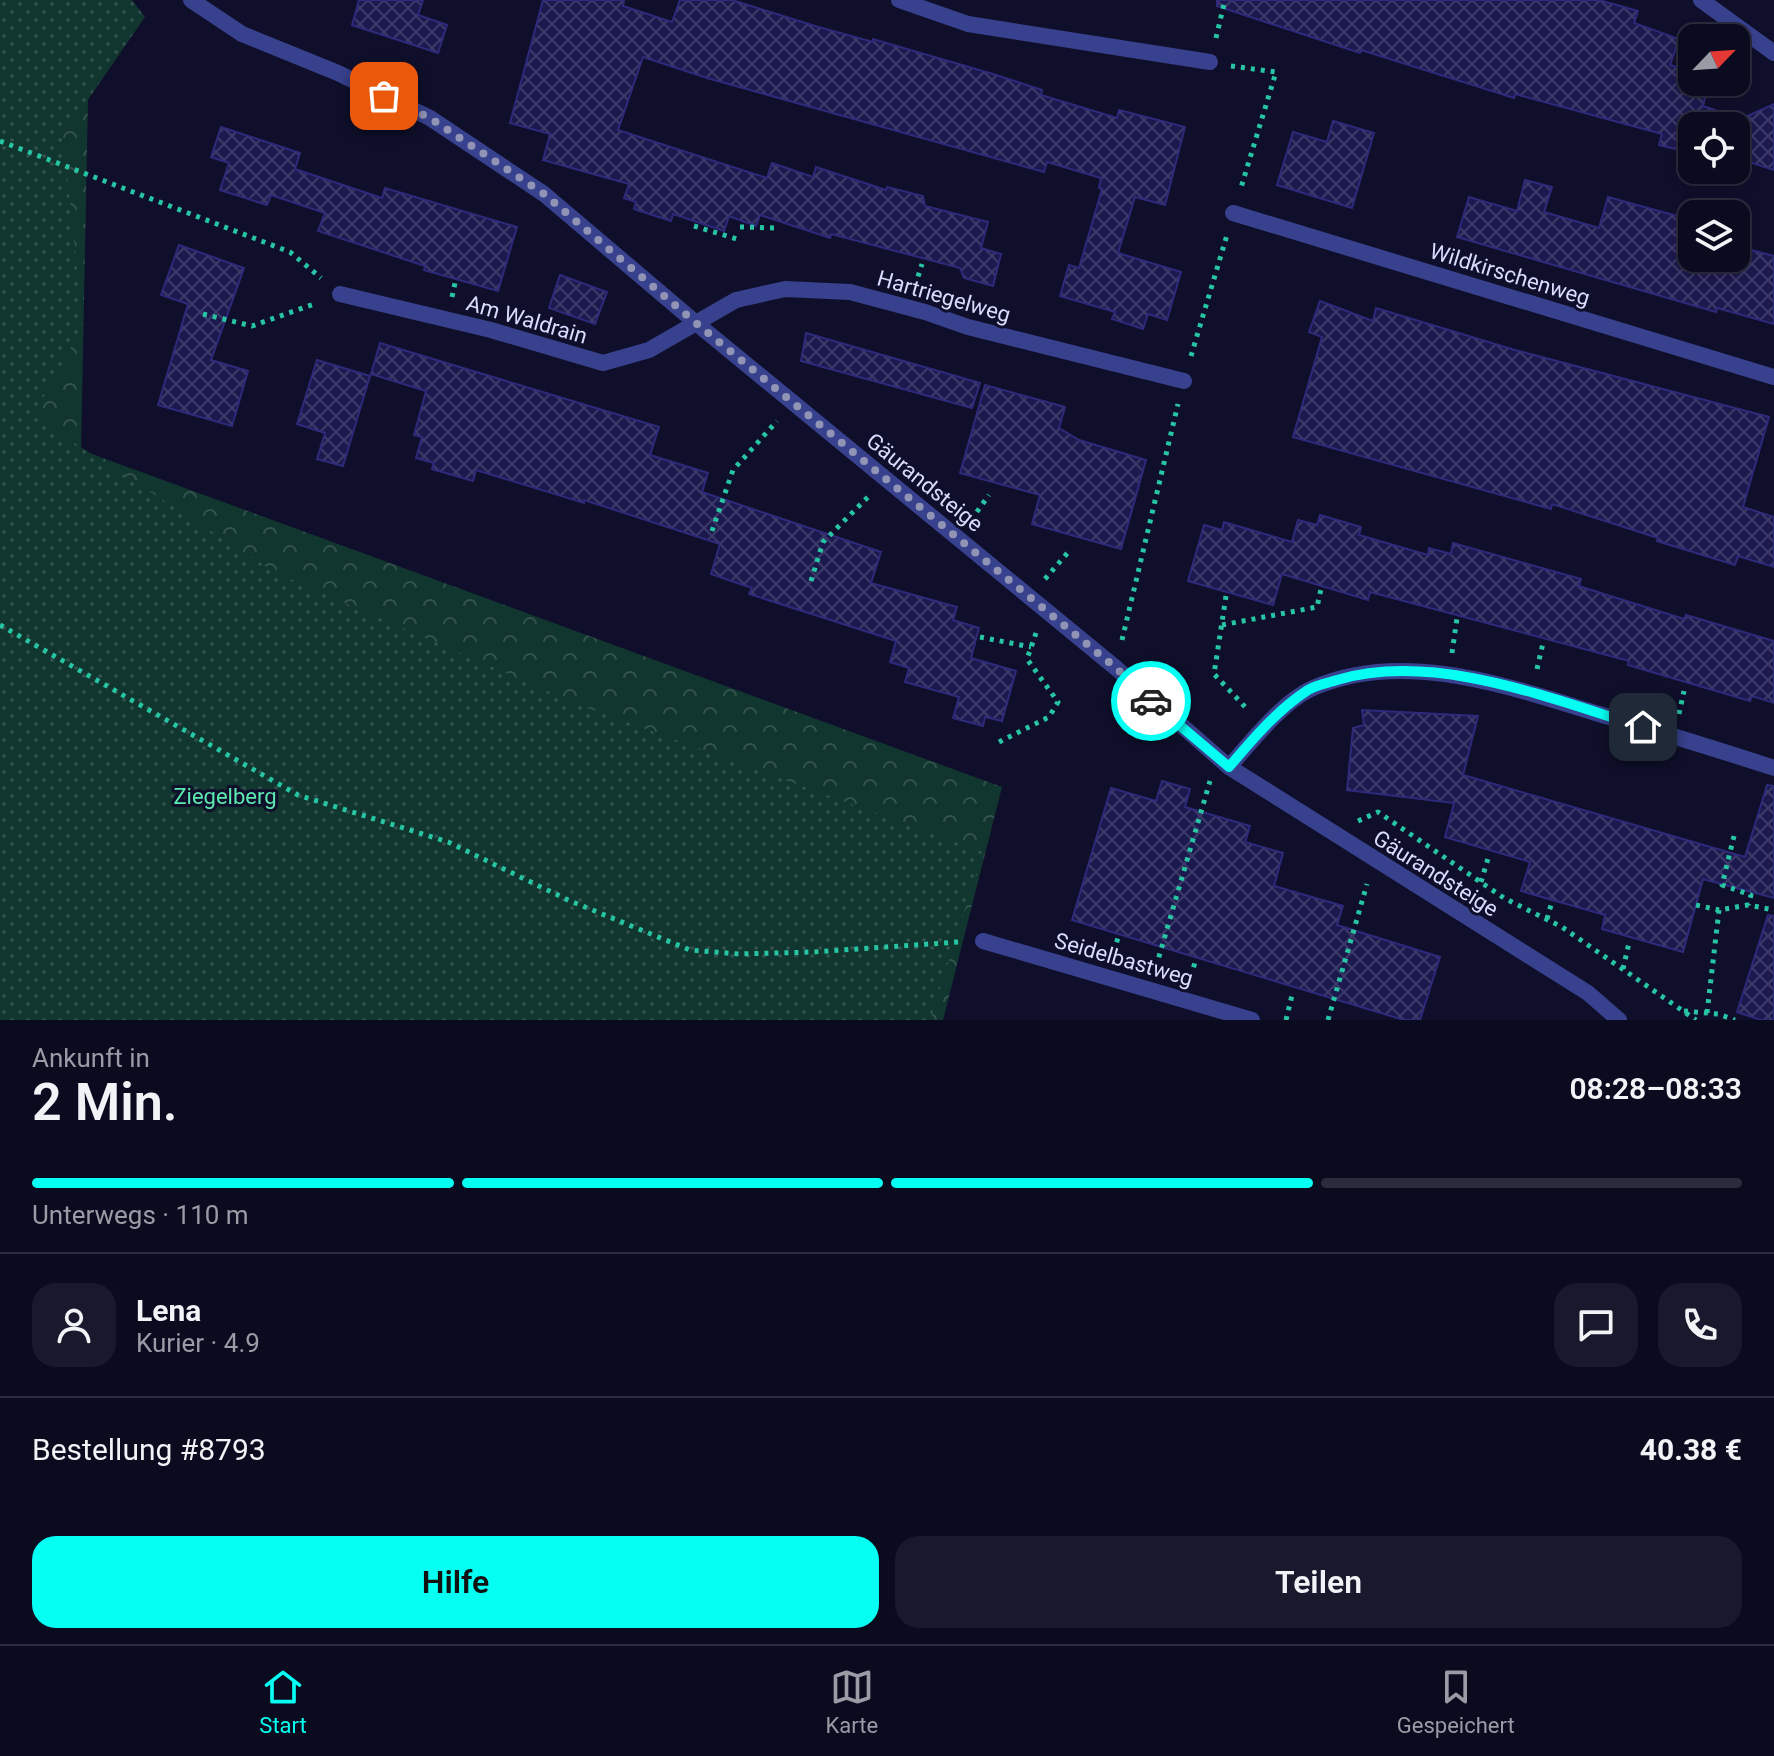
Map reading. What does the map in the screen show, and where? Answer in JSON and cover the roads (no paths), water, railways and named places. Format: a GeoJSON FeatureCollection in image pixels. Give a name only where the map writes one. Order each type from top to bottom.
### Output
{"type":"FeatureCollection","features":[{"type":"Feature","properties":{"kind":"street","name":"Gäurandsteige"},"geometry":{"type":"LineString","coordinates":[[191,0],[242,34],[338,73],[430,118],[544,194],[1116,668],[1223,762],[1588,993],[1619,1020]]}},
{"type":"Feature","properties":{"kind":"street"},"geometry":{"type":"LineString","coordinates":[[899,0],[968,24],[1210,62]]}},
{"type":"Feature","properties":{"kind":"street"},"geometry":{"type":"LineString","coordinates":[[1701,0],[1774,53]]}},
{"type":"Feature","properties":{"kind":"street","name":"Wildkirschenweg"},"geometry":{"type":"LineString","coordinates":[[1233,213],[1774,377]]}},
{"type":"Feature","properties":{"kind":"street","name":"Hartriegelweg"},"geometry":{"type":"LineString","coordinates":[[696,323],[736,300],[785,289],[850,292],[968,327],[1184,381]]}},
{"type":"Feature","properties":{"kind":"street","name":"Am Waldrain"},"geometry":{"type":"LineString","coordinates":[[340,294],[491,330],[603,363],[649,350],[696,323]]}},
{"type":"Feature","properties":{"kind":"street"},"geometry":{"type":"LineString","coordinates":[[1223,762],[1310,689],[1347,677],[1383,672],[1424,672],[1491,682],[1774,768]]}},
{"type":"Feature","properties":{"kind":"street","name":"Seidelbastweg"},"geometry":{"type":"LineString","coordinates":[[983,941],[1252,1020]]}},
{"type":"Feature","properties":{"kind":"park label","name":"Ziegelberg"},"geometry":{"type":"Point","coordinates":[225,796]}}]}
